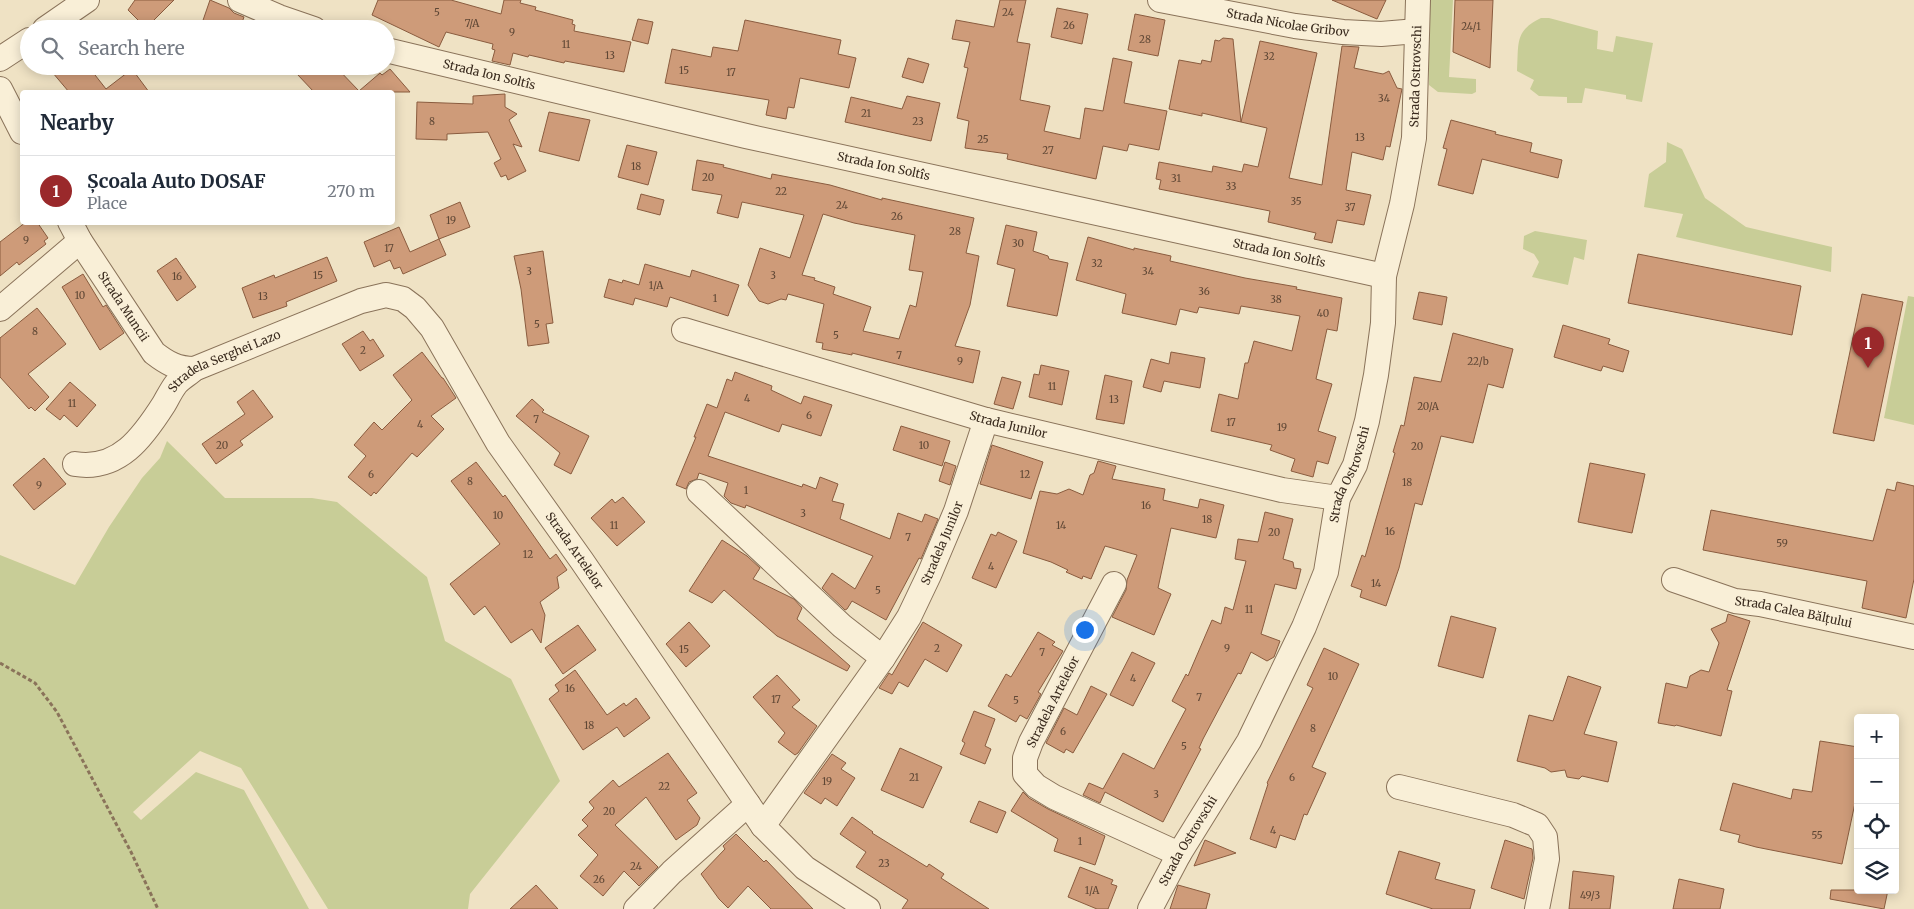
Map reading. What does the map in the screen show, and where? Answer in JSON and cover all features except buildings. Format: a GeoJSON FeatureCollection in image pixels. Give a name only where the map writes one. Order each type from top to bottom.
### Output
{"type":"FeatureCollection","features":[{"type":"Feature","properties":{"kind":"street"},"geometry":{"type":"LineString","coordinates":[[57,20],[87,0]]}},
{"type":"Feature","properties":{"kind":"street"},"geometry":{"type":"LineString","coordinates":[[240,0],[288,20]]}},
{"type":"Feature","properties":{"kind":"street","name":"Strada Nicolae Gribov"},"geometry":{"type":"LineString","coordinates":[[1160,0],[1286,24],[1343,32],[1381,34],[1417,31]]}},
{"type":"Feature","properties":{"kind":"street","name":"Strada Ostrovschi"},"geometry":{"type":"LineString","coordinates":[[1150,909],[1179,854],[1249,741],[1304,627],[1326,572],[1338,498],[1355,465],[1367,421],[1376,375],[1382,323],[1384,276],[1402,204],[1414,138],[1418,0]]}},
{"type":"Feature","properties":{"kind":"street"},"geometry":{"type":"LineString","coordinates":[[0,59],[20,46]]}},
{"type":"Feature","properties":{"kind":"street","name":"Strada Ion Soltîs"},"geometry":{"type":"LineString","coordinates":[[395,52],[746,136],[1384,276]]}},
{"type":"Feature","properties":{"kind":"street"},"geometry":{"type":"LineString","coordinates":[[0,89],[20,128]]}},
{"type":"Feature","properties":{"kind":"street"},"geometry":{"type":"LineString","coordinates":[[0,309],[75,232]]}},
{"type":"Feature","properties":{"kind":"street","name":"Strada Muncii"},"geometry":{"type":"LineString","coordinates":[[75,232],[154,353],[168,364],[182,369],[194,369]]}},
{"type":"Feature","properties":{"kind":"street","name":"Stradela Serghei Lazo"},"geometry":{"type":"LineString","coordinates":[[75,464],[89,466],[102,463],[127,451],[164,405],[176,384],[194,369],[361,301],[386,295],[403,299]]}},
{"type":"Feature","properties":{"kind":"street","name":"Strada Artelelor"},"geometry":{"type":"LineString","coordinates":[[403,299],[415,308],[432,328],[498,444],[582,561],[763,826],[805,868],[868,909]]}},
{"type":"Feature","properties":{"kind":"street","name":"Strada Junilor"},"geometry":{"type":"LineString","coordinates":[[684,330],[986,420],[1282,490],[1338,498]]}},
{"type":"Feature","properties":{"kind":"street","name":"Stradela Junilor"},"geometry":{"type":"LineString","coordinates":[[763,826],[883,658],[909,617],[930,575],[956,511],[986,420]]}},
{"type":"Feature","properties":{"kind":"street"},"geometry":{"type":"LineString","coordinates":[[699,492],[842,626],[883,658]]}},
{"type":"Feature","properties":{"kind":"street","name":"Strada Calea Bălțului"},"geometry":{"type":"LineString","coordinates":[[1674,580],[1735,601],[1760,604],[1914,637]]}},
{"type":"Feature","properties":{"kind":"street","name":"Stradela Artelelor"},"geometry":{"type":"LineString","coordinates":[[1114,584],[1031,742],[1025,758],[1025,774],[1036,786],[1054,797],[1179,854]]}},
{"type":"Feature","properties":{"kind":"street"},"geometry":{"type":"LineString","coordinates":[[1399,787],[1513,815],[1537,825],[1545,836],[1547,859],[1537,909]]}},
{"type":"Feature","properties":{"kind":"street"},"geometry":{"type":"LineString","coordinates":[[636,909],[672,872],[748,804]]}},
{"type":"Feature","properties":{"kind":"path"},"geometry":{"type":"LineString","coordinates":[[0,663],[35,683],[57,712],[131,852],[158,909]]}},
{"type":"Feature","properties":{"kind":"green space"},"geometry":{"type":"Polygon","coordinates":[[[1429,0],[1453,0],[1449,77],[1476,79],[1476,92],[1472,94],[1438,92],[1429,85],[1429,0]]]}},
{"type":"Feature","properties":{"kind":"green space"},"geometry":{"type":"Polygon","coordinates":[[[1541,18],[1549,18],[1598,31],[1597,49],[1613,52],[1616,36],[1653,43],[1642,102],[1626,99],[1626,95],[1585,88],[1582,103],[1567,103],[1567,97],[1539,96],[1530,89],[1534,80],[1517,71],[1518,46],[1522,33],[1526,28],[1541,18]]]}},
{"type":"Feature","properties":{"kind":"green space"},"geometry":{"type":"Polygon","coordinates":[[[1667,142],[1682,149],[1705,198],[1746,227],[1832,247],[1831,272],[1676,237],[1683,214],[1644,207],[1649,174],[1666,162],[1667,142]]]}},
{"type":"Feature","properties":{"kind":"green space"},"geometry":{"type":"Polygon","coordinates":[[[1535,231],[1587,240],[1584,260],[1574,257],[1568,285],[1532,277],[1539,262],[1534,254],[1523,249],[1524,236],[1535,231]]]}},
{"type":"Feature","properties":{"kind":"green space"},"geometry":{"type":"Polygon","coordinates":[[[1908,296],[1914,297],[1914,425],[1884,418],[1908,296]]]}},
{"type":"Feature","properties":{"kind":"green space"},"geometry":{"type":"Polygon","coordinates":[[[167,441],[225,498],[312,498],[337,502],[427,577],[445,641],[511,679],[560,781],[470,894],[468,909],[328,909],[241,768],[200,751],[133,812],[141,820],[196,772],[244,790],[309,909],[0,909],[0,555],[75,585],[109,527],[142,478],[160,458],[167,441]]]}},
{"type":"Feature","properties":{"kind":"place","name":"Școala Auto DOSAF"},"geometry":{"type":"Point","coordinates":[1868,368]}}]}
